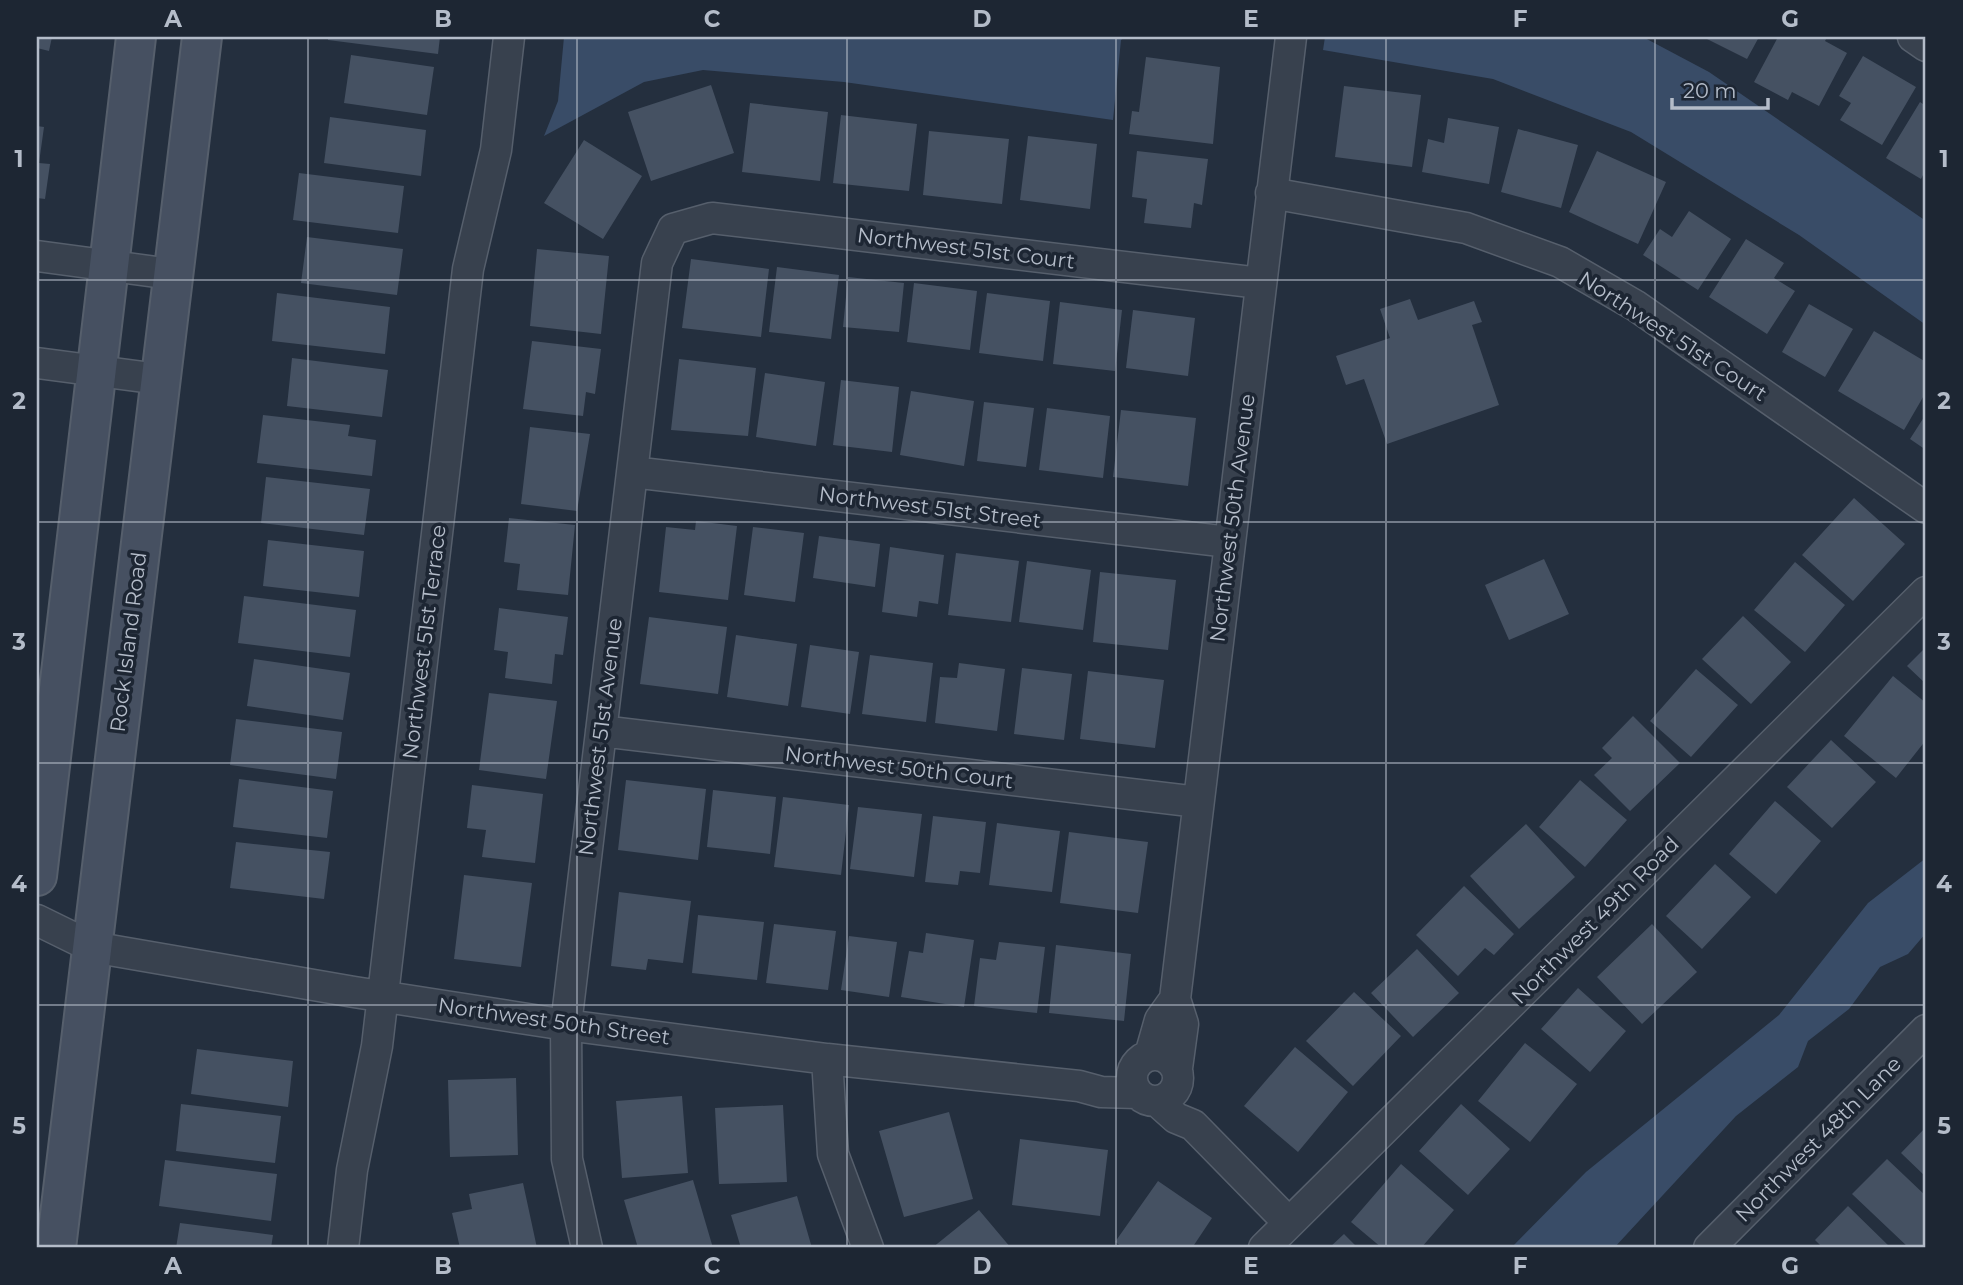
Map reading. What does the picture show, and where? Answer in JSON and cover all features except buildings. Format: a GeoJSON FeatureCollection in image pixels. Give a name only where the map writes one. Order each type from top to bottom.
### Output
{"type":"FeatureCollection","features":[{"type":"Feature","properties":{"kind":"main road"},"geometry":{"type":"LineString","coordinates":[[37,876],[136,37]]}},
{"type":"Feature","properties":{"kind":"main road","name":"Rock Island Road"},"geometry":{"type":"LineString","coordinates":[[56,1248],[171,274],[202,37]]}},
{"type":"Feature","properties":{"kind":"street","name":"Northwest 51st Terrace"},"geometry":{"type":"LineString","coordinates":[[343,1248],[352,1170],[377,1046],[468,268],[496,150],[509,37]]}},
{"type":"Feature","properties":{"kind":"street","name":"Northwest 50th Avenue"},"geometry":{"type":"LineString","coordinates":[[1155,1078],[1160,1020],[1175,999],[1291,37]]}},
{"type":"Feature","properties":{"kind":"street"},"geometry":{"type":"LineString","coordinates":[[1913,37],[1926,46]]}},
{"type":"Feature","properties":{"kind":"street","name":"Northwest 51st Court"},"geometry":{"type":"LineString","coordinates":[[1272,193],[1466,228],[1560,262],[1636,306],[1926,508]]}},
{"type":"Feature","properties":{"kind":"street","name":"Northwest 51st Court"},"geometry":{"type":"LineString","coordinates":[[673,229],[712,218],[1260,283]]}},
{"type":"Feature","properties":{"kind":"street","name":"Northwest 51st Avenue"},"geometry":{"type":"LineString","coordinates":[[587,1248],[567,1159],[566,1025],[657,263],[673,229]]}},
{"type":"Feature","properties":{"kind":"street"},"geometry":{"type":"LineString","coordinates":[[37,256],[171,274]]}},
{"type":"Feature","properties":{"kind":"street"},"geometry":{"type":"LineString","coordinates":[[37,363],[159,379]]}},
{"type":"Feature","properties":{"kind":"street","name":"Northwest 51st Street"},"geometry":{"type":"LineString","coordinates":[[632,472],[1229,542]]}},
{"type":"Feature","properties":{"kind":"street","name":"Northwest 49th Road"},"geometry":{"type":"LineString","coordinates":[[1264,1248],[1926,592]]}},
{"type":"Feature","properties":{"kind":"street","name":"Northwest 50th Court"},"geometry":{"type":"LineString","coordinates":[[601,731],[1198,802]]}},
{"type":"Feature","properties":{"kind":"street","name":"Northwest 50th Street"},"geometry":{"type":"LineString","coordinates":[[37,920],[92,947],[566,1025],[827,1059],[1079,1086],[1099,1076],[1155,1078]]}},
{"type":"Feature","properties":{"kind":"street","name":"Northwest 48th Lane"},"geometry":{"type":"LineString","coordinates":[[1709,1248],[1926,1030]]}},
{"type":"Feature","properties":{"kind":"street"},"geometry":{"type":"LineString","coordinates":[[827,1059],[833,1154],[868,1248]]}},
{"type":"Feature","properties":{"kind":"street"},"geometry":{"type":"LineString","coordinates":[[1155,1078],[1191,1108],[1193,1125],[1289,1223]]}},
{"type":"Feature","properties":{"kind":"water"},"geometry":{"type":"Polygon","coordinates":[[[564,37],[1125,37],[1121,40],[1113,120],[844,82],[703,70],[644,82],[544,136],[558,101],[564,37]]]}},
{"type":"Feature","properties":{"kind":"water"},"geometry":{"type":"Polygon","coordinates":[[[1325,37],[1643,37],[1709,72],[1926,221],[1926,325],[1799,235],[1631,132],[1493,79],[1323,50],[1325,37]]]}},
{"type":"Feature","properties":{"kind":"water"},"geometry":{"type":"Polygon","coordinates":[[[1926,858],[1926,933],[1908,954],[1880,967],[1849,1009],[1808,1041],[1798,1067],[1736,1116],[1614,1248],[1511,1248],[1586,1172],[1779,1015],[1868,903],[1926,858]]]}}]}
